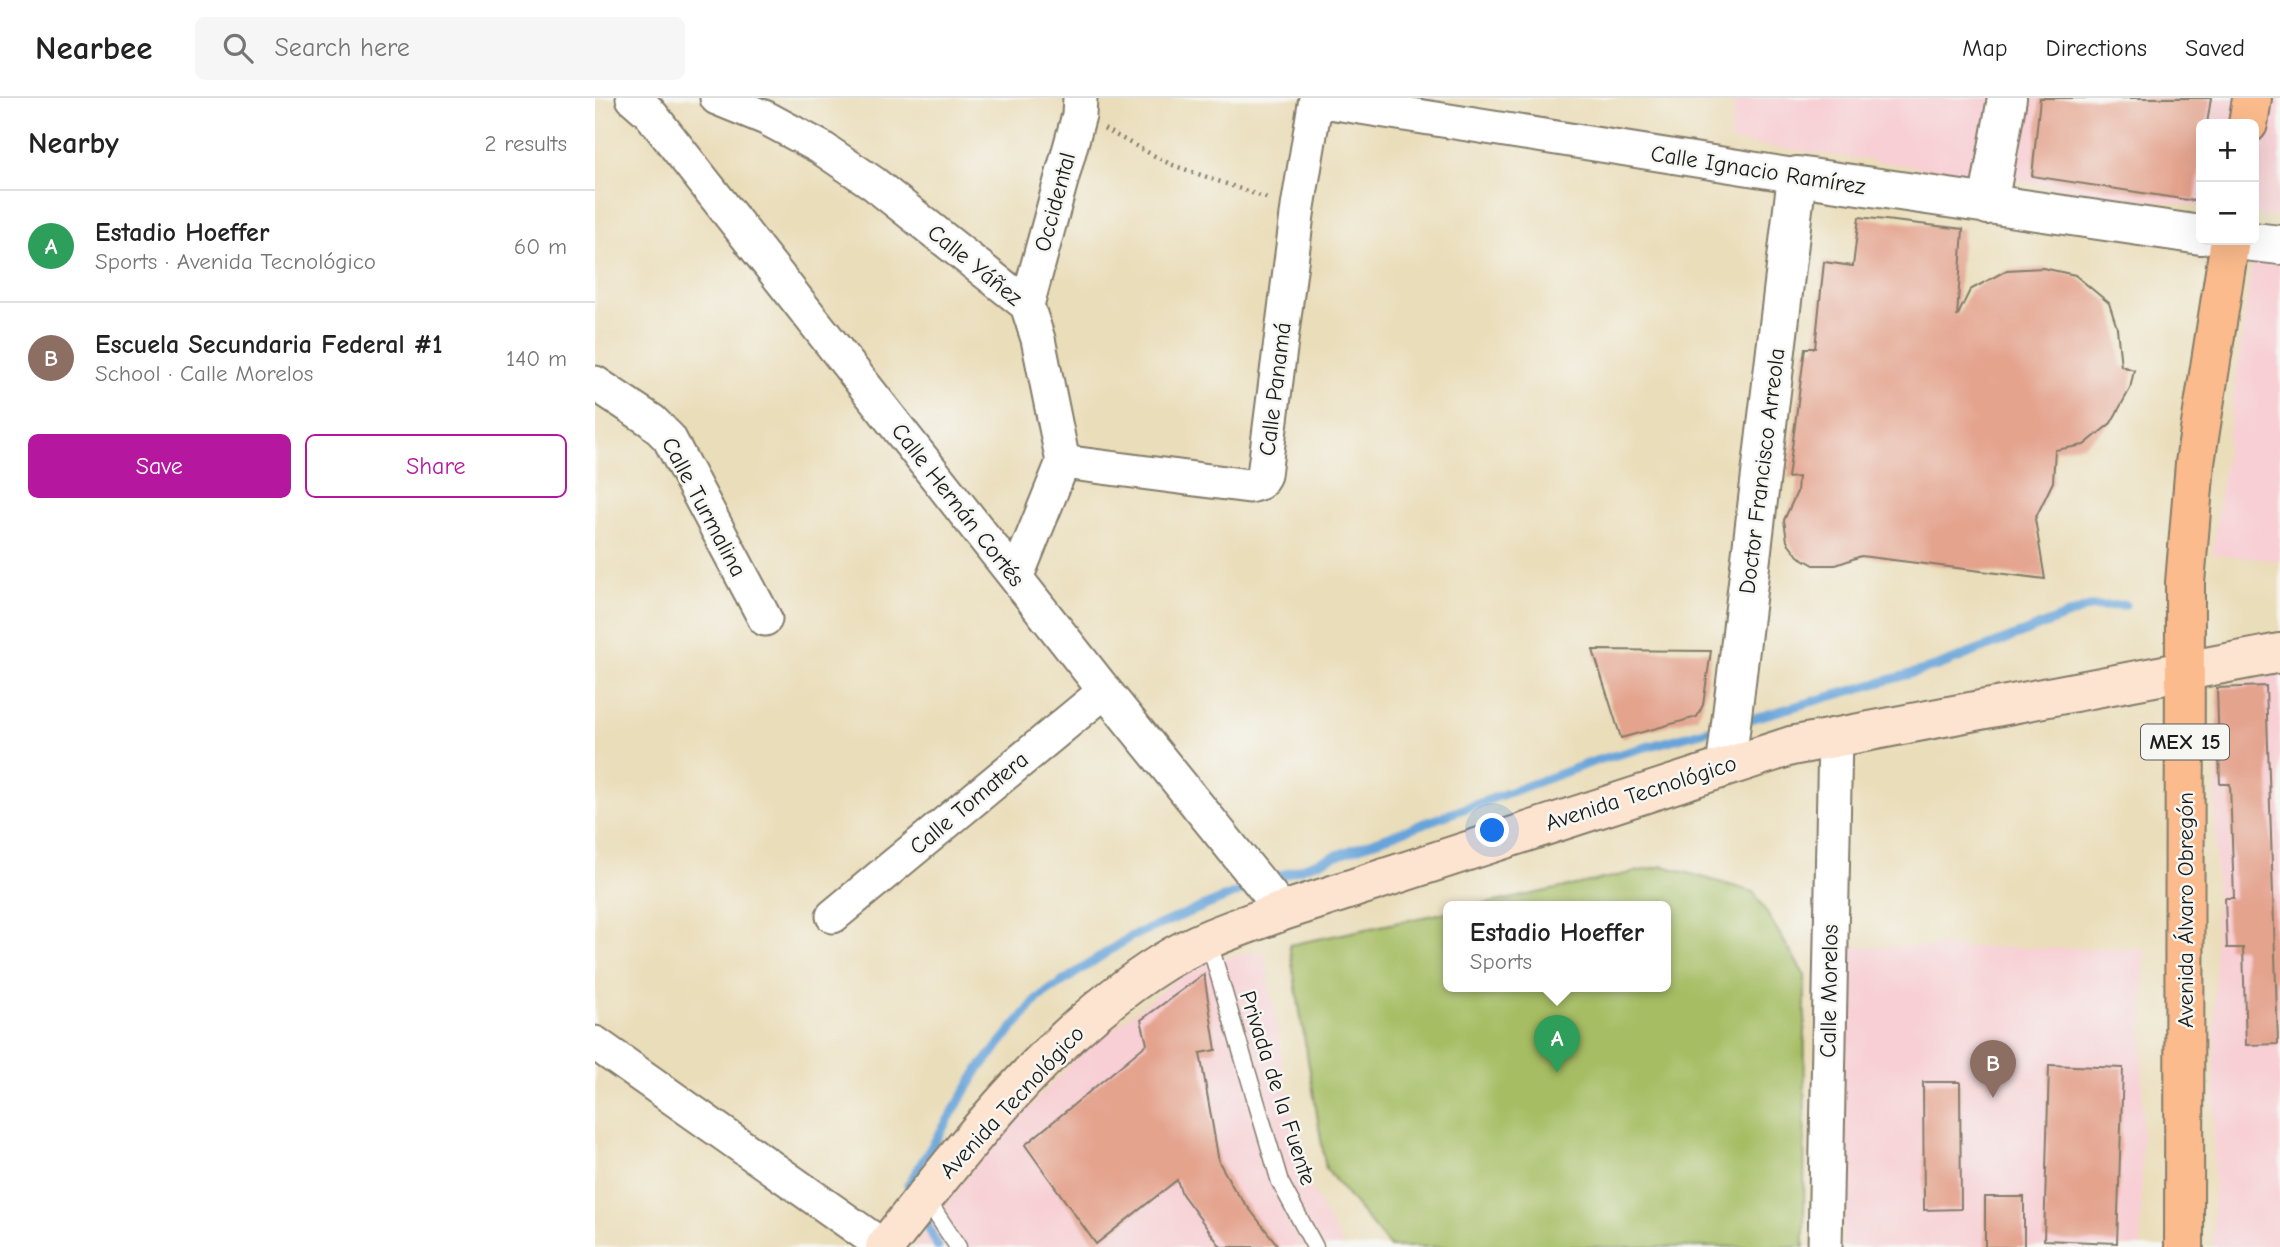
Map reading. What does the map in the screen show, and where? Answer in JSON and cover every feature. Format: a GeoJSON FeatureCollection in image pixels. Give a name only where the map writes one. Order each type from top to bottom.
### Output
{"type":"FeatureCollection","features":[{"type":"Feature","properties":{"kind":"highway"},"geometry":{"type":"LineString","coordinates":[[2249,119],[2252,98]]}},
{"type":"Feature","properties":{"kind":"highway","name":"Avenida Álvaro Obregón"},"geometry":{"type":"LineString","coordinates":[[2184,1247],[2189,520],[2207,368],[2229,245]]}},
{"type":"Feature","properties":{"kind":"main road","name":"Avenida Tecnológico"},"geometry":{"type":"LineString","coordinates":[[885,1247],[1007,1101],[1098,1010],[1167,960],[1208,939],[1283,911],[1726,765],[1835,735],[2280,653]]}},
{"type":"Feature","properties":{"kind":"street","name":"Calle Hernán Cortés"},"geometry":{"type":"LineString","coordinates":[[633,98],[649,112],[1105,691],[1283,911]]}},
{"type":"Feature","properties":{"kind":"street","name":"Calle Yáñez"},"geometry":{"type":"LineString","coordinates":[[717,98],[766,118],[820,147],[873,183],[1027,305],[1038,339],[1063,462]]}},
{"type":"Feature","properties":{"kind":"street"},"geometry":{"type":"LineString","coordinates":[[1988,205],[2007,98]]}},
{"type":"Feature","properties":{"kind":"street","name":"Calle Ignacio Ramírez"},"geometry":{"type":"LineString","coordinates":[[1316,99],[1797,176],[2196,234]]}},
{"type":"Feature","properties":{"kind":"street","name":"Calle Panamá"},"geometry":{"type":"LineString","coordinates":[[1063,462],[1249,486],[1259,483],[1264,475],[1298,207],[1316,99]]}},
{"type":"Feature","properties":{"kind":"street","name":"Occidental"},"geometry":{"type":"LineString","coordinates":[[1027,305],[1079,106]]}},
{"type":"Feature","properties":{"kind":"street","name":"Doctor Francisco Arreola"},"geometry":{"type":"LineString","coordinates":[[1726,765],[1797,176]]}},
{"type":"Feature","properties":{"kind":"street"},"geometry":{"type":"LineString","coordinates":[[2259,243],[2280,246]]}},
{"type":"Feature","properties":{"kind":"street","name":"Calle Turmalina"},"geometry":{"type":"LineString","coordinates":[[595,383],[652,421],[669,438],[765,619]]}},
{"type":"Feature","properties":{"kind":"street"},"geometry":{"type":"LineString","coordinates":[[1016,578],[1063,462]]}},
{"type":"Feature","properties":{"kind":"street","name":"Calle Tomatera"},"geometry":{"type":"LineString","coordinates":[[833,916],[1105,691]]}},
{"type":"Feature","properties":{"kind":"street","name":"Calle Morelos"},"geometry":{"type":"LineString","coordinates":[[1825,1247],[1835,735]]}},
{"type":"Feature","properties":{"kind":"street"},"geometry":{"type":"LineString","coordinates":[[595,1043],[885,1247]]}},
{"type":"Feature","properties":{"kind":"lane","name":"Privada de la Fuente"},"geometry":{"type":"LineString","coordinates":[[1208,939],[1280,1182],[1315,1247]]}},
{"type":"Feature","properties":{"kind":"lane"},"geometry":{"type":"LineString","coordinates":[[925,1197],[958,1247]]}},
{"type":"Feature","properties":{"kind":"path"},"geometry":{"type":"LineString","coordinates":[[1079,106],[1170,164],[1245,192],[1298,207]]}},
{"type":"Feature","properties":{"kind":"shaded area"},"geometry":{"type":"Polygon","coordinates":[[[1735,98],[2280,98],[2280,218],[2259,215],[2259,119],[2196,119],[2196,206],[1730,141],[1735,98]]]}},
{"type":"Feature","properties":{"kind":"shaded area"},"geometry":{"type":"Polygon","coordinates":[[[2252,261],[2280,264],[2280,561],[2212,554],[2252,261]]]}},
{"type":"Feature","properties":{"kind":"shaded area"},"geometry":{"type":"Polygon","coordinates":[[[2280,675],[2280,1247],[2213,1247],[2217,688],[2280,675]]]}},
{"type":"Feature","properties":{"kind":"shaded area"},"geometry":{"type":"Polygon","coordinates":[[[1845,946],[2144,949],[2141,1247],[1843,1247],[1845,946]]]}},
{"type":"Feature","properties":{"kind":"shaded area"},"geometry":{"type":"Polygon","coordinates":[[[1264,951],[1301,1170],[1343,1247],[914,1247],[975,1166],[1076,1058],[1197,963],[1264,951]]]}},
{"type":"Feature","properties":{"kind":"green space"},"geometry":{"type":"Polygon","coordinates":[[[1663,866],[1754,892],[1805,976],[1804,1247],[1390,1247],[1326,1169],[1289,945],[1443,913],[1443,992],[1671,992],[1671,901],[1500,901],[1663,866]]]}},
{"type":"Feature","properties":{"kind":"building"},"geometry":{"type":"Polygon","coordinates":[[[2040,98],[2211,98],[2208,119],[2196,119],[2195,201],[2032,176],[2040,98]]]}},
{"type":"Feature","properties":{"kind":"building"},"geometry":{"type":"Polygon","coordinates":[[[1859,217],[1963,229],[1957,317],[1970,290],[2007,270],[2043,268],[2075,275],[2109,303],[2117,328],[2121,366],[2134,370],[2130,389],[2111,423],[2084,445],[2055,450],[2053,482],[2035,519],[2045,579],[1861,556],[1836,565],[1814,565],[1798,556],[1787,541],[1784,520],[1797,492],[1798,477],[1788,478],[1805,348],[1815,348],[1824,262],[1853,266],[1859,217]]]}},
{"type":"Feature","properties":{"kind":"building"},"geometry":{"type":"Polygon","coordinates":[[[1593,650],[1711,651],[1703,705],[1697,717],[1621,738],[1593,650]]]}},
{"type":"Feature","properties":{"kind":"building"},"geometry":{"type":"Polygon","coordinates":[[[2266,686],[2278,1044],[2246,1045],[2243,948],[2227,948],[2225,898],[2234,898],[2230,784],[2220,784],[2217,688],[2266,686]]]}},
{"type":"Feature","properties":{"kind":"building"},"geometry":{"type":"Polygon","coordinates":[[[1204,974],[1216,1050],[1200,1053],[1219,1162],[1234,1189],[1279,1247],[1221,1247],[1182,1194],[1177,1180],[1096,1244],[1025,1145],[1147,1044],[1141,1020],[1204,974]]]}},
{"type":"Feature","properties":{"kind":"building"},"geometry":{"type":"Polygon","coordinates":[[[2049,1065],[2123,1068],[2117,1243],[2044,1240],[2049,1065]]]}},
{"type":"Feature","properties":{"kind":"building"},"geometry":{"type":"Polygon","coordinates":[[[1923,1082],[1960,1082],[1961,1209],[1924,1210],[1923,1082]]]}},
{"type":"Feature","properties":{"kind":"building"},"geometry":{"type":"Polygon","coordinates":[[[1985,1197],[2024,1197],[2024,1247],[1985,1247],[1985,1197]]]}},
{"type":"Feature","properties":{"kind":"waterway"},"geometry":{"type":"LineString","coordinates":[[1740,722],[1938,666],[2089,607],[2125,605]]}},
{"type":"Feature","properties":{"kind":"waterway"},"geometry":{"type":"LineString","coordinates":[[1266,881],[1598,760],[1720,727]]}},
{"type":"Feature","properties":{"kind":"waterway"},"geometry":{"type":"LineString","coordinates":[[913,1195],[908,1185],[979,1069],[1038,998],[1130,937],[1253,886]]}},
{"type":"Feature","properties":{"kind":"waterway"},"geometry":{"type":"LineString","coordinates":[[922,1214],[938,1247]]}},
{"type":"Feature","properties":{"kind":"place","name":"Estadio Hoeffer"},"geometry":{"type":"Point","coordinates":[1557,1073]}},
{"type":"Feature","properties":{"kind":"place","name":"Escuela Secundaria Federal #1"},"geometry":{"type":"Point","coordinates":[1993,1098]}}]}
